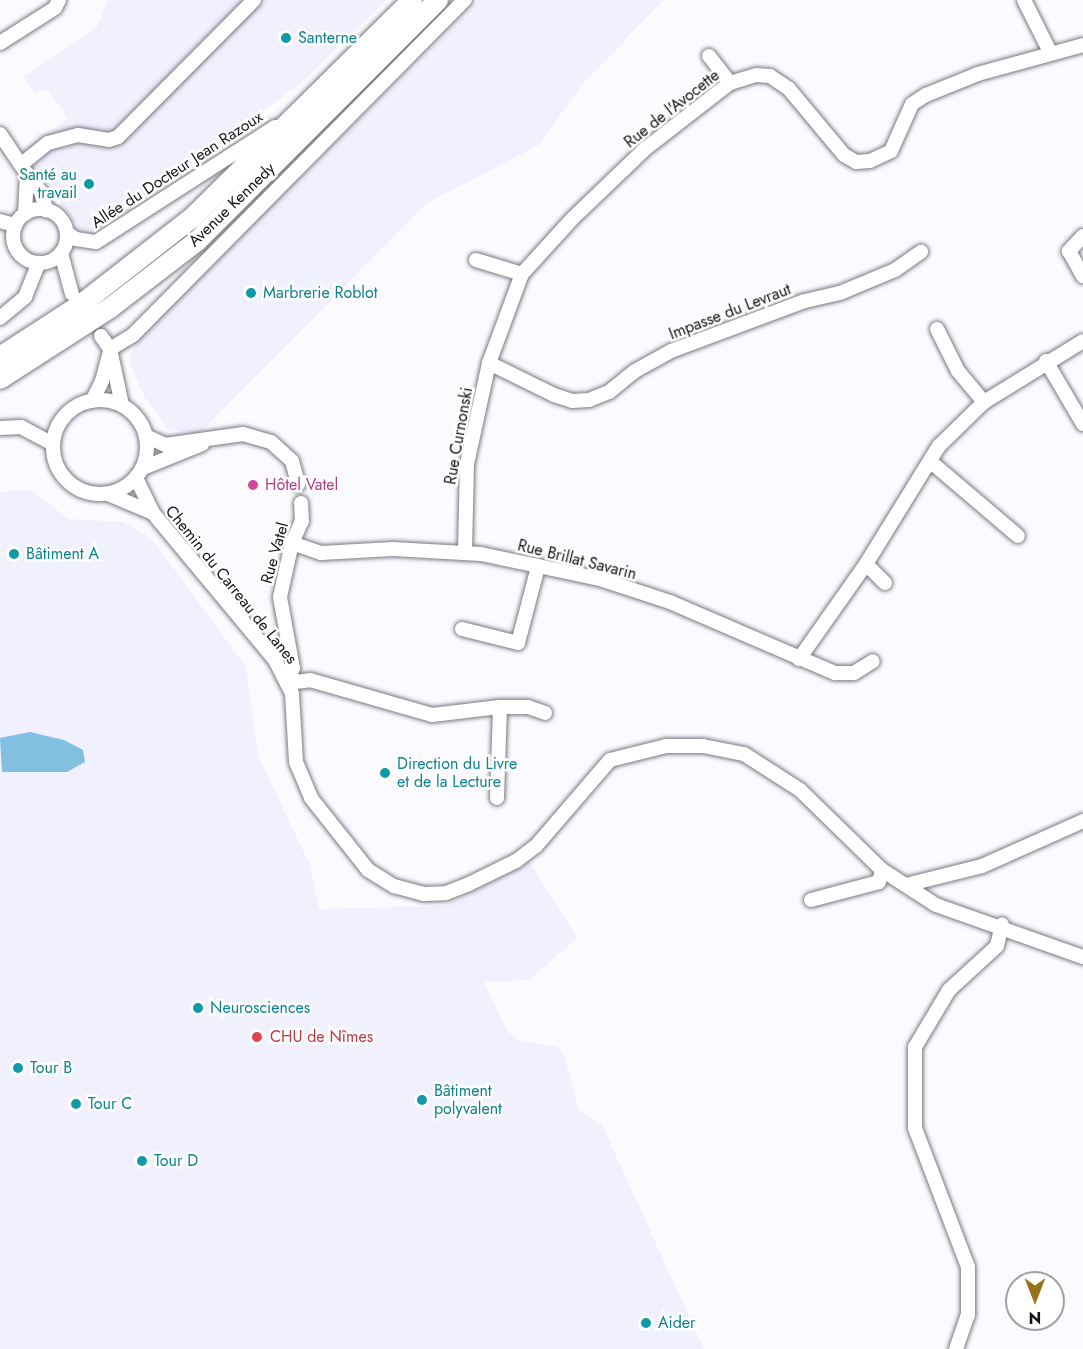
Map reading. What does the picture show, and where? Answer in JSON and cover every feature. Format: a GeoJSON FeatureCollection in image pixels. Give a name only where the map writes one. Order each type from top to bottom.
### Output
{"type":"FeatureCollection","features":[{"type":"Feature","properties":{"kind":"main road","name":"Avenue Kennedy"},"geometry":{"type":"LineString","coordinates":[[0,357],[83,303],[193,217],[412,0]]}},
{"type":"Feature","properties":{"kind":"main road","name":"Avenue Kennedy"},"geometry":{"type":"LineString","coordinates":[[0,379],[110,308],[196,241],[438,0]]}},
{"type":"Feature","properties":{"kind":"street"},"geometry":{"type":"LineString","coordinates":[[0,43],[55,8],[59,0]]}},
{"type":"Feature","properties":{"kind":"street"},"geometry":{"type":"LineString","coordinates":[[14,232],[25,214],[25,169],[48,143],[78,135],[109,140],[118,137],[254,0]]}},
{"type":"Feature","properties":{"kind":"street"},"geometry":{"type":"LineString","coordinates":[[212,439],[140,473],[108,494],[88,493],[73,486],[55,460],[53,444],[63,417],[92,401],[102,381],[110,349],[133,336],[465,0]]}},
{"type":"Feature","properties":{"kind":"street"},"geometry":{"type":"LineString","coordinates":[[1024,0],[1050,52]]}},
{"type":"Feature","properties":{"kind":"street","name":"Rue de l'Avocette"},"geometry":{"type":"LineString","coordinates":[[489,363],[522,274],[572,219],[645,149],[730,83],[745,77],[770,76],[802,102],[844,156],[856,162],[870,161],[891,151],[912,104],[926,95],[1050,52],[1083,45]]}},
{"type":"Feature","properties":{"kind":"street"},"geometry":{"type":"LineString","coordinates":[[709,56],[730,83]]}},
{"type":"Feature","properties":{"kind":"street","name":"Allée du Docteur Jean Razoux"},"geometry":{"type":"LineString","coordinates":[[67,233],[76,239],[96,242],[302,109]]}},
{"type":"Feature","properties":{"kind":"street"},"geometry":{"type":"LineString","coordinates":[[2,142],[41,192],[46,210]]}},
{"type":"Feature","properties":{"kind":"street"},"geometry":{"type":"LineString","coordinates":[[0,221],[14,232],[19,253],[42,263],[69,288],[61,253],[67,233],[60,218],[46,210],[25,214]]}},
{"type":"Feature","properties":{"kind":"street"},"geometry":{"type":"LineString","coordinates":[[0,232],[14,232]]}},
{"type":"Feature","properties":{"kind":"street"},"geometry":{"type":"LineString","coordinates":[[1083,236],[1069,251],[1083,276]]}},
{"type":"Feature","properties":{"kind":"street","name":"Impasse du Levraut"},"geometry":{"type":"LineString","coordinates":[[489,363],[554,395],[572,401],[589,400],[609,392],[635,371],[671,351],[805,301],[840,293],[895,270],[921,252]]}},
{"type":"Feature","properties":{"kind":"street"},"geometry":{"type":"LineString","coordinates":[[0,318],[25,297],[42,263],[61,253]]}},
{"type":"Feature","properties":{"kind":"street"},"geometry":{"type":"LineString","coordinates":[[476,260],[522,274]]}},
{"type":"Feature","properties":{"kind":"street"},"geometry":{"type":"LineString","coordinates":[[937,329],[958,371],[984,402]]}},
{"type":"Feature","properties":{"kind":"street"},"geometry":{"type":"LineString","coordinates":[[100,336],[110,349],[122,405]]}},
{"type":"Feature","properties":{"kind":"street"},"geometry":{"type":"LineString","coordinates":[[799,659],[866,564],[931,462],[958,425],[984,402],[1046,361],[1083,341]]}},
{"type":"Feature","properties":{"kind":"street"},"geometry":{"type":"LineString","coordinates":[[1046,361],[1083,424]]}},
{"type":"Feature","properties":{"kind":"street","name":"Rue Curnonski"},"geometry":{"type":"LineString","coordinates":[[465,551],[467,464],[489,363]]}},
{"type":"Feature","properties":{"kind":"street"},"geometry":{"type":"LineString","coordinates":[[92,401],[122,405],[140,421],[146,436],[140,473],[153,513]]}},
{"type":"Feature","properties":{"kind":"street"},"geometry":{"type":"LineString","coordinates":[[0,428],[21,427],[53,444]]}},
{"type":"Feature","properties":{"kind":"street"},"geometry":{"type":"LineString","coordinates":[[146,436],[165,445],[243,434],[271,442],[292,461],[298,484]]}},
{"type":"Feature","properties":{"kind":"street"},"geometry":{"type":"LineString","coordinates":[[931,462],[1018,536]]}},
{"type":"Feature","properties":{"kind":"street","name":"Chemin du Carreau de Lanes"},"geometry":{"type":"LineString","coordinates":[[108,494],[153,513],[274,660],[287,683],[294,707],[296,762],[311,798],[368,870],[394,886],[423,894],[446,893],[516,861],[557,824],[610,760],[666,746],[703,746],[744,754],[800,790],[882,870],[936,905],[1002,925],[1083,957]]}},
{"type":"Feature","properties":{"kind":"street","name":"Rue Vatel"},"geometry":{"type":"LineString","coordinates":[[287,683],[293,668],[280,597],[292,543],[302,521],[301,503]]}},
{"type":"Feature","properties":{"kind":"street","name":"Rue Brillat Savarin"},"geometry":{"type":"LineString","coordinates":[[292,543],[321,553],[465,551],[600,579],[670,602],[835,674],[854,673],[873,661]]}},
{"type":"Feature","properties":{"kind":"street"},"geometry":{"type":"LineString","coordinates":[[866,564],[885,583]]}},
{"type":"Feature","properties":{"kind":"street"},"geometry":{"type":"LineString","coordinates":[[462,629],[518,643],[538,567]]}},
{"type":"Feature","properties":{"kind":"street"},"geometry":{"type":"LineString","coordinates":[[287,683],[310,680],[432,715],[500,707],[528,707],[545,713]]}},
{"type":"Feature","properties":{"kind":"street"},"geometry":{"type":"LineString","coordinates":[[497,798],[500,707]]}},
{"type":"Feature","properties":{"kind":"street"},"geometry":{"type":"LineString","coordinates":[[906,885],[982,866],[1083,820]]}},
{"type":"Feature","properties":{"kind":"street"},"geometry":{"type":"LineString","coordinates":[[811,900],[879,882],[882,870]]}},
{"type":"Feature","properties":{"kind":"street"},"geometry":{"type":"LineString","coordinates":[[956,1349],[968,1315],[968,1267],[915,1128],[915,1047],[950,990],[997,946],[1002,925]]}},
{"type":"Feature","properties":{"kind":"shaded area"},"geometry":{"type":"Polygon","coordinates":[[[108,0],[387,0],[300,84],[86,238],[24,150],[68,118],[48,89],[35,93],[24,77],[97,27],[108,0]]]}},
{"type":"Feature","properties":{"kind":"shaded area"},"geometry":{"type":"Polygon","coordinates":[[[479,0],[663,0],[581,86],[539,145],[427,203],[199,434],[168,429],[145,398],[129,362],[136,341],[479,0]]]}},
{"type":"Feature","properties":{"kind":"shaded area","name":"CHU de Nîmes"},"geometry":{"type":"Polygon","coordinates":[[[30,490],[69,519],[123,522],[152,539],[246,667],[258,756],[310,865],[319,909],[444,906],[529,861],[577,938],[529,980],[484,982],[508,1032],[521,1041],[557,1047],[564,1056],[579,1110],[602,1125],[704,1349],[0,1349],[0,492],[30,490]]]}},
{"type":"Feature","properties":{"kind":"water"},"geometry":{"type":"Polygon","coordinates":[[[30,732],[64,740],[83,750],[85,762],[67,772],[2,772],[0,738],[30,732]]]}},
{"type":"Feature","properties":{"kind":"place","name":"Santerne"},"geometry":{"type":"Point","coordinates":[286,38]}},
{"type":"Feature","properties":{"kind":"place","name":"Santé au travail"},"geometry":{"type":"Point","coordinates":[89,184]}},
{"type":"Feature","properties":{"kind":"place","name":"Marbrerie Roblot"},"geometry":{"type":"Point","coordinates":[251,293]}},
{"type":"Feature","properties":{"kind":"place","name":"Hôtel Vatel"},"geometry":{"type":"Point","coordinates":[253,485]}},
{"type":"Feature","properties":{"kind":"place","name":"Bâtiment A"},"geometry":{"type":"Point","coordinates":[14,554]}},
{"type":"Feature","properties":{"kind":"place","name":"Direction du Livre et de la Lecture"},"geometry":{"type":"Point","coordinates":[385,773]}},
{"type":"Feature","properties":{"kind":"place","name":"Neurosciences"},"geometry":{"type":"Point","coordinates":[198,1008]}},
{"type":"Feature","properties":{"kind":"place","name":"CHU de Nîmes"},"geometry":{"type":"Point","coordinates":[257,1037]}},
{"type":"Feature","properties":{"kind":"place","name":"Tour B"},"geometry":{"type":"Point","coordinates":[18,1068]}},
{"type":"Feature","properties":{"kind":"place","name":"Bâtiment polyvalent"},"geometry":{"type":"Point","coordinates":[422,1100]}},
{"type":"Feature","properties":{"kind":"place","name":"Tour C"},"geometry":{"type":"Point","coordinates":[76,1104]}},
{"type":"Feature","properties":{"kind":"place","name":"Tour D"},"geometry":{"type":"Point","coordinates":[142,1161]}},
{"type":"Feature","properties":{"kind":"place","name":"Aider"},"geometry":{"type":"Point","coordinates":[646,1323]}}]}
